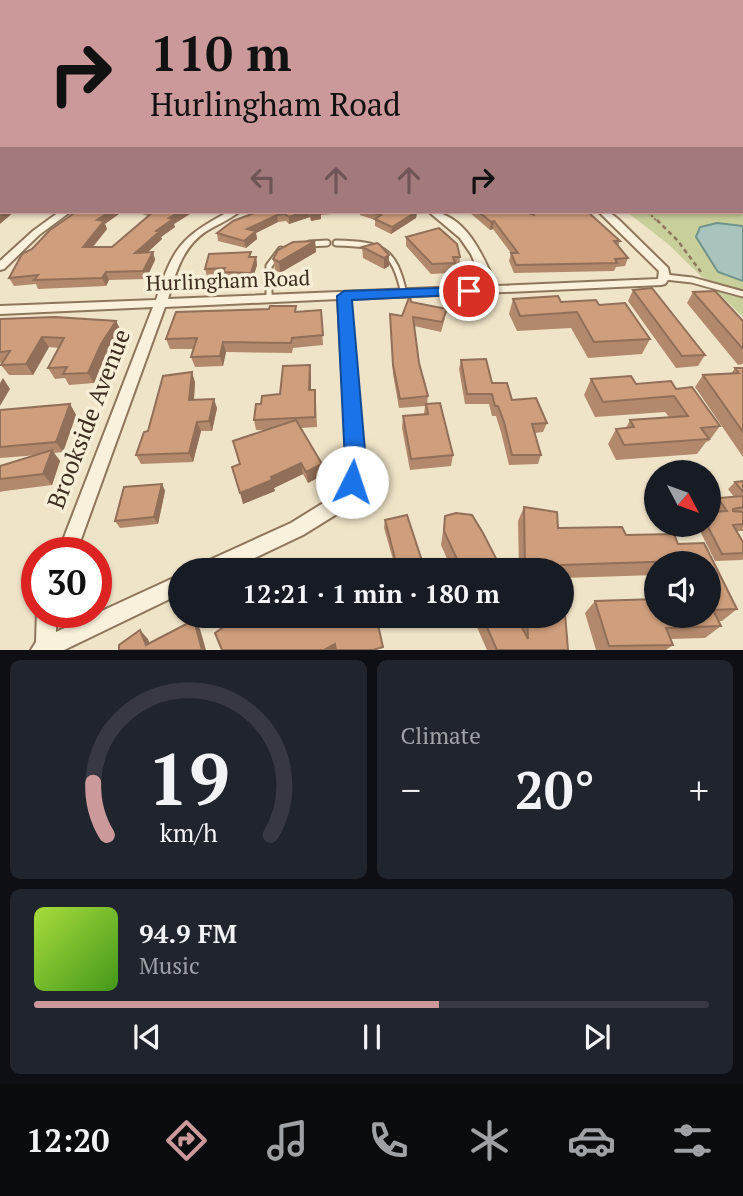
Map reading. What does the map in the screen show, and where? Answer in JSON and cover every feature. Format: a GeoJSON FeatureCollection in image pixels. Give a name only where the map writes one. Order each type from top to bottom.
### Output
{"type":"FeatureCollection","features":[{"type":"Feature","properties":{"kind":"street"},"geometry":{"type":"LineString","coordinates":[[0,267],[36,233],[62,214]]}},
{"type":"Feature","properties":{"kind":"street","name":"Brookside Avenue"},"geometry":{"type":"LineString","coordinates":[[73,537],[173,265],[184,247],[200,232],[231,214]]}},
{"type":"Feature","properties":{"kind":"street"},"geometry":{"type":"LineString","coordinates":[[436,214],[452,223],[470,240],[492,290]]}},
{"type":"Feature","properties":{"kind":"street"},"geometry":{"type":"LineString","coordinates":[[605,214],[639,243],[664,270],[665,277]]}},
{"type":"Feature","properties":{"kind":"street","name":"Hurlingham Road"},"geometry":{"type":"LineString","coordinates":[[0,310],[653,284],[665,277]]}},
{"type":"Feature","properties":{"kind":"street"},"geometry":{"type":"LineString","coordinates":[[235,558],[297,529],[339,503],[352,482],[355,462],[344,296]]}},
{"type":"Feature","properties":{"kind":"street"},"geometry":{"type":"LineString","coordinates":[[43,649],[168,590]]}},
{"type":"Feature","properties":{"kind":"street"},"geometry":{"type":"LineString","coordinates":[[43,649],[45,628]]}},
{"type":"Feature","properties":{"kind":"lane"},"geometry":{"type":"LineString","coordinates":[[301,244],[327,243]]}},
{"type":"Feature","properties":{"kind":"lane"},"geometry":{"type":"LineString","coordinates":[[337,243],[368,245],[390,254],[398,263],[404,294]]}},
{"type":"Feature","properties":{"kind":"lane"},"geometry":{"type":"LineString","coordinates":[[269,299],[268,267],[279,251],[290,247]]}},
{"type":"Feature","properties":{"kind":"lane"},"geometry":{"type":"LineString","coordinates":[[665,277],[708,284],[743,294]]}},
{"type":"Feature","properties":{"kind":"path"},"geometry":{"type":"LineString","coordinates":[[650,214],[694,260],[708,284]]}},
{"type":"Feature","properties":{"kind":"green space"},"geometry":{"type":"Polygon","coordinates":[[[630,214],[743,214],[743,317],[668,244],[630,214]]]}},
{"type":"Feature","properties":{"kind":"water"},"geometry":{"type":"Polygon","coordinates":[[[717,223],[743,226],[743,281],[718,272],[696,237],[700,227],[717,223]]]}},
{"type":"Feature","properties":{"kind":"building"},"geometry":{"type":"Polygon","coordinates":[[[73,214],[106,214],[97,220],[104,221],[83,247],[112,247],[151,214],[176,214],[135,253],[153,252],[143,271],[106,272],[102,278],[34,280],[38,275],[9,278],[22,254],[32,249],[50,230],[73,214]]]}},
{"type":"Feature","properties":{"kind":"building"},"geometry":{"type":"Polygon","coordinates":[[[252,214],[285,214],[247,229],[256,231],[244,241],[217,233],[233,221],[252,214]]]}},
{"type":"Feature","properties":{"kind":"building"},"geometry":{"type":"Polygon","coordinates":[[[378,214],[413,214],[392,227],[375,219],[381,215],[378,214]]]}},
{"type":"Feature","properties":{"kind":"building"},"geometry":{"type":"Polygon","coordinates":[[[481,214],[590,214],[620,241],[614,241],[628,258],[615,259],[617,263],[516,265],[511,253],[518,253],[494,221],[491,222],[481,214]]]}},
{"type":"Feature","properties":{"kind":"building"},"geometry":{"type":"Polygon","coordinates":[[[439,228],[457,244],[460,257],[453,257],[455,263],[432,264],[406,237],[439,228]]]}},
{"type":"Feature","properties":{"kind":"building"},"geometry":{"type":"Polygon","coordinates":[[[315,241],[279,262],[273,259],[278,250],[293,242],[315,241]]]}},
{"type":"Feature","properties":{"kind":"building"},"geometry":{"type":"Polygon","coordinates":[[[377,243],[389,255],[384,258],[362,247],[377,243]]]}},
{"type":"Feature","properties":{"kind":"building"},"geometry":{"type":"Polygon","coordinates":[[[251,252],[249,257],[256,257],[251,273],[223,272],[225,268],[205,269],[209,254],[251,252]]]}},
{"type":"Feature","properties":{"kind":"building"},"geometry":{"type":"Polygon","coordinates":[[[652,288],[705,355],[682,356],[633,290],[652,288]]]}},
{"type":"Feature","properties":{"kind":"building"},"geometry":{"type":"Polygon","coordinates":[[[715,291],[743,321],[743,349],[693,292],[715,291]]]}},
{"type":"Feature","properties":{"kind":"building"},"geometry":{"type":"Polygon","coordinates":[[[410,295],[411,302],[447,309],[442,322],[413,317],[419,363],[428,396],[400,399],[393,365],[390,314],[402,316],[410,295]]]}},
{"type":"Feature","properties":{"kind":"building"},"geometry":{"type":"Polygon","coordinates":[[[558,296],[561,302],[596,300],[599,305],[625,303],[650,339],[594,342],[577,312],[520,316],[513,299],[558,296]]]}},
{"type":"Feature","properties":{"kind":"building"},"geometry":{"type":"Polygon","coordinates":[[[270,306],[296,306],[295,312],[321,310],[323,335],[292,338],[291,343],[223,342],[220,356],[191,357],[197,338],[166,339],[176,312],[269,309],[270,306]]]}},
{"type":"Feature","properties":{"kind":"building"},"geometry":{"type":"Polygon","coordinates":[[[55,317],[116,321],[101,344],[88,373],[63,374],[67,367],[48,368],[64,338],[42,337],[26,364],[1,365],[10,351],[0,352],[0,319],[55,317]]]}},
{"type":"Feature","properties":{"kind":"building"},"geometry":{"type":"Polygon","coordinates":[[[486,359],[492,383],[507,383],[512,400],[536,398],[547,423],[532,424],[541,455],[512,455],[504,422],[492,394],[467,394],[461,360],[486,359]]]}},
{"type":"Feature","properties":{"kind":"building"},"geometry":{"type":"Polygon","coordinates":[[[310,365],[309,390],[315,390],[315,417],[254,420],[256,404],[261,404],[262,396],[280,394],[283,366],[310,365]]]}},
{"type":"Feature","properties":{"kind":"building"},"geometry":{"type":"Polygon","coordinates":[[[735,368],[743,368],[743,432],[703,375],[739,373],[735,368]]]}},
{"type":"Feature","properties":{"kind":"building"},"geometry":{"type":"Polygon","coordinates":[[[192,372],[189,400],[214,399],[209,421],[197,422],[189,453],[136,455],[144,432],[148,431],[163,376],[192,372]]]}},
{"type":"Feature","properties":{"kind":"building"},"geometry":{"type":"Polygon","coordinates":[[[631,376],[636,384],[671,381],[676,389],[692,387],[720,426],[701,428],[709,439],[624,445],[616,429],[634,427],[630,420],[688,416],[674,396],[603,402],[591,379],[631,376]]]}},
{"type":"Feature","properties":{"kind":"building"},"geometry":{"type":"Polygon","coordinates":[[[440,403],[453,455],[411,459],[403,416],[428,414],[426,404],[440,403]]]}},
{"type":"Feature","properties":{"kind":"building"},"geometry":{"type":"Polygon","coordinates":[[[70,404],[56,442],[0,447],[0,410],[70,404]]]}},
{"type":"Feature","properties":{"kind":"building"},"geometry":{"type":"Polygon","coordinates":[[[296,420],[322,464],[306,472],[301,463],[271,477],[272,480],[240,493],[232,467],[240,464],[233,441],[296,420]]]}},
{"type":"Feature","properties":{"kind":"building"},"geometry":{"type":"Polygon","coordinates":[[[52,450],[43,474],[0,479],[0,466],[52,450]]]}},
{"type":"Feature","properties":{"kind":"building"},"geometry":{"type":"Polygon","coordinates":[[[743,481],[743,492],[735,482],[743,481]]]}},
{"type":"Feature","properties":{"kind":"building"},"geometry":{"type":"Polygon","coordinates":[[[162,484],[154,517],[115,521],[124,487],[162,484]]]}},
{"type":"Feature","properties":{"kind":"building"},"geometry":{"type":"Polygon","coordinates":[[[743,496],[743,507],[733,511],[743,512],[743,524],[733,525],[743,542],[743,553],[722,554],[713,537],[721,537],[721,511],[727,511],[721,498],[743,496]]]}},
{"type":"Feature","properties":{"kind":"building"},"geometry":{"type":"Polygon","coordinates":[[[524,507],[557,512],[558,528],[622,527],[626,535],[675,537],[678,544],[704,543],[708,551],[644,551],[644,562],[574,565],[574,558],[525,558],[524,507]]]}},
{"type":"Feature","properties":{"kind":"building"},"geometry":{"type":"Polygon","coordinates":[[[456,513],[472,515],[496,558],[456,558],[444,531],[445,516],[456,513]]]}},
{"type":"Feature","properties":{"kind":"building"},"geometry":{"type":"Polygon","coordinates":[[[407,515],[421,558],[395,558],[385,520],[407,515]]]}},
{"type":"Feature","properties":{"kind":"building"},"geometry":{"type":"Polygon","coordinates":[[[721,577],[737,609],[721,610],[721,577]]]}},
{"type":"Feature","properties":{"kind":"building"},"geometry":{"type":"Polygon","coordinates":[[[644,599],[644,628],[666,628],[673,645],[609,646],[595,601],[644,599]]]}},
{"type":"Feature","properties":{"kind":"building"},"geometry":{"type":"Polygon","coordinates":[[[179,628],[196,628],[202,650],[119,650],[119,645],[140,630],[146,645],[179,628]]]}},
{"type":"Feature","properties":{"kind":"building"},"geometry":{"type":"Polygon","coordinates":[[[222,628],[379,628],[383,647],[373,650],[336,650],[335,644],[324,650],[222,650],[215,633],[222,628]]]}},
{"type":"Feature","properties":{"kind":"building"},"geometry":{"type":"Polygon","coordinates":[[[487,628],[522,628],[528,639],[528,628],[566,628],[568,650],[497,650],[487,628]]]}},
{"type":"Feature","properties":{"kind":"route"},"geometry":{"type":"LineString","coordinates":[[352,482],[355,462],[344,296],[469,291]]}}]}
